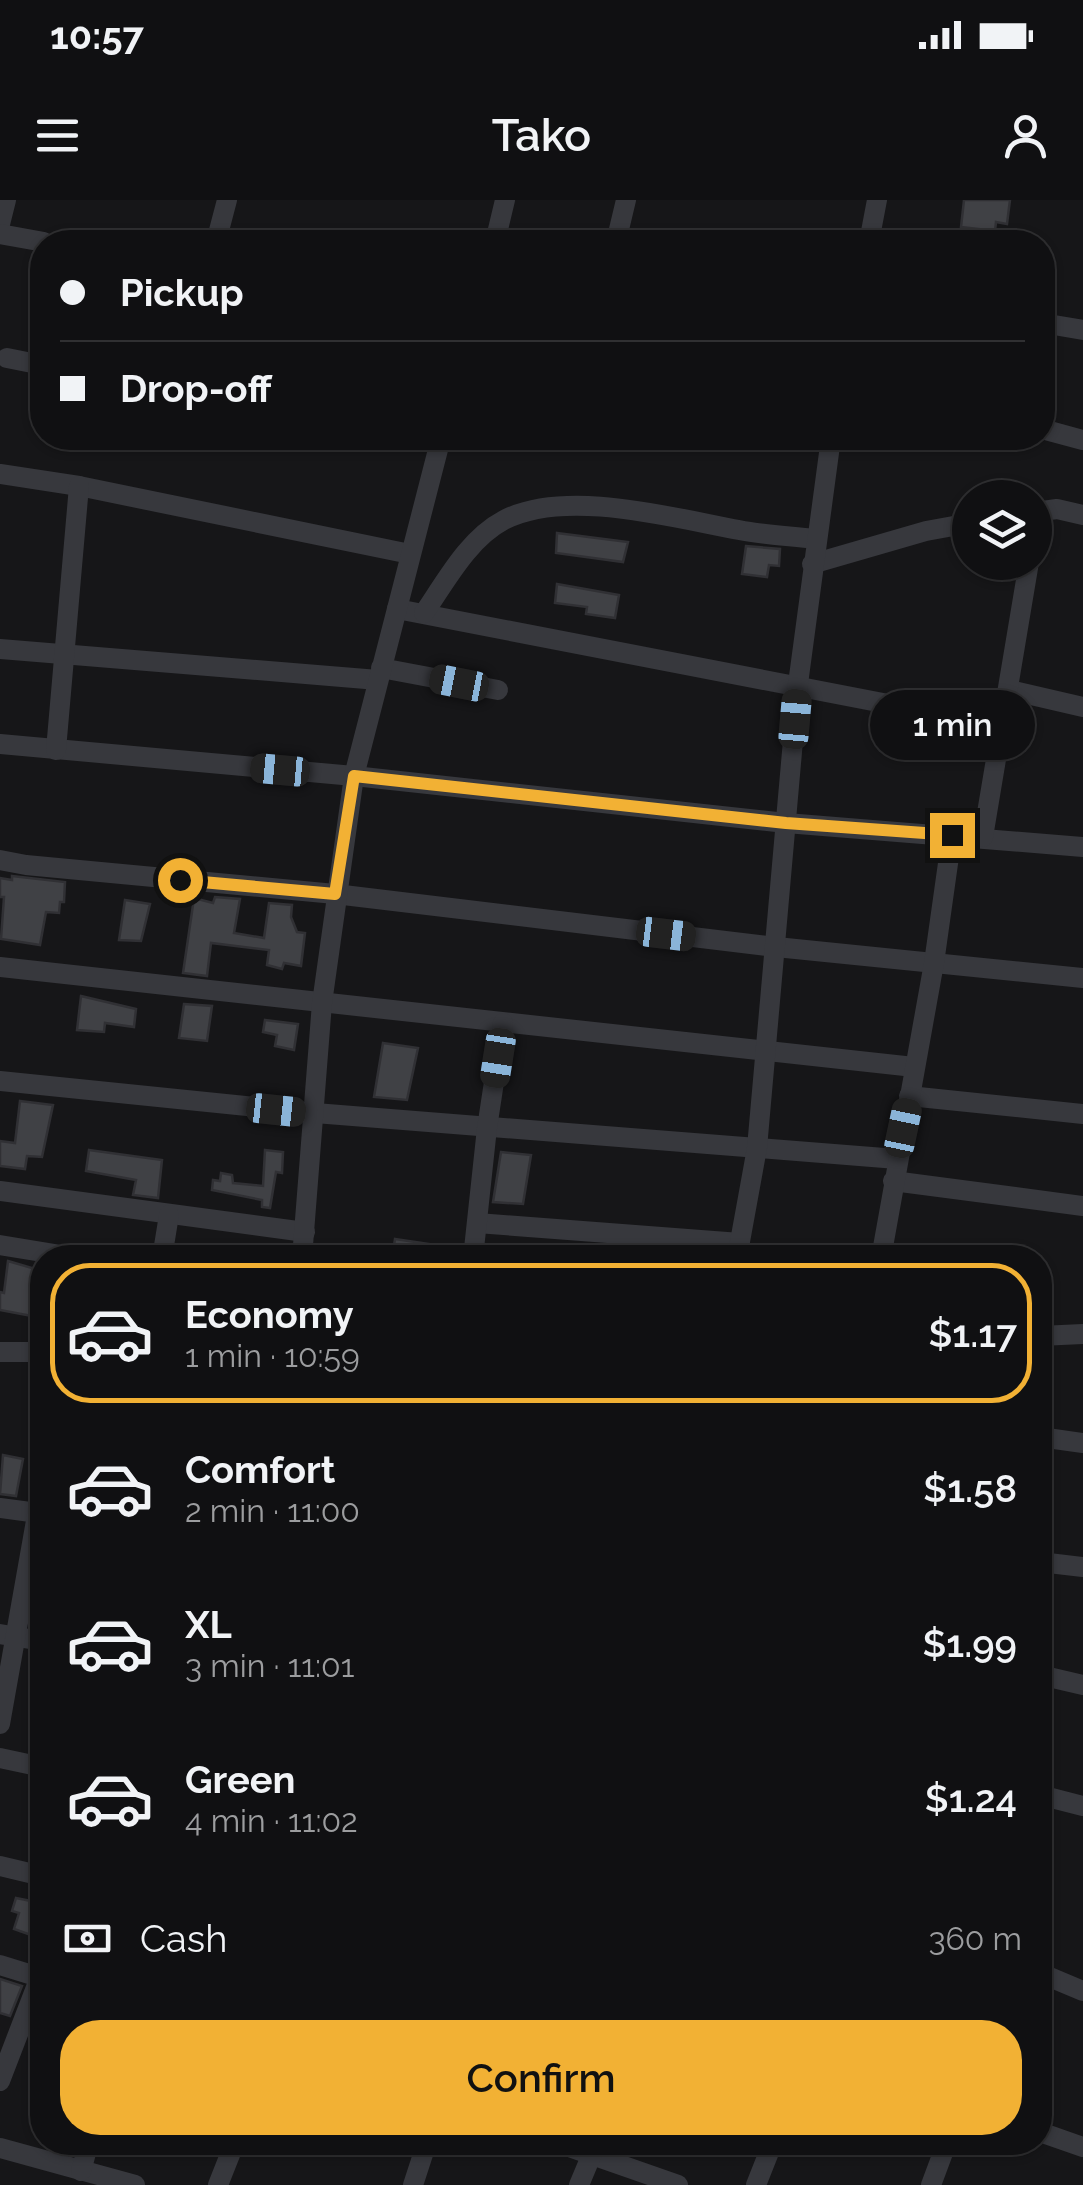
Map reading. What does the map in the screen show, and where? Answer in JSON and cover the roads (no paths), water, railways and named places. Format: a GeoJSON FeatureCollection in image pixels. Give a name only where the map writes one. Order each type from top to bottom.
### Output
{"type":"FeatureCollection","features":[{"type":"Feature","properties":{"kind":"street"},"geometry":{"type":"LineString","coordinates":[[0,224],[6,200]]}},
{"type":"Feature","properties":{"kind":"street"},"geometry":{"type":"LineString","coordinates":[[219,230],[227,200]]}},
{"type":"Feature","properties":{"kind":"street"},"geometry":{"type":"LineString","coordinates":[[499,230],[506,200]]}},
{"type":"Feature","properties":{"kind":"street"},"geometry":{"type":"LineString","coordinates":[[619,230],[626,200]]}},
{"type":"Feature","properties":{"kind":"street"},"geometry":{"type":"LineString","coordinates":[[871,230],[877,200]]}},
{"type":"Feature","properties":{"kind":"street"},"geometry":{"type":"LineString","coordinates":[[0,234],[30,239]]}},
{"type":"Feature","properties":{"kind":"street"},"geometry":{"type":"LineString","coordinates":[[1055,325],[1083,330]]}},
{"type":"Feature","properties":{"kind":"street"},"geometry":{"type":"LineString","coordinates":[[6,358],[30,363]]}},
{"type":"Feature","properties":{"kind":"street"},"geometry":{"type":"LineString","coordinates":[[1055,432],[1083,440]]}},
{"type":"Feature","properties":{"kind":"street"},"geometry":{"type":"LineString","coordinates":[[304,1245],[322,1003],[354,776],[439,450]]}},
{"type":"Feature","properties":{"kind":"street"},"geometry":{"type":"LineString","coordinates":[[740,1245],[756,1148],[798,684],[829,450]]}},
{"type":"Feature","properties":{"kind":"street"},"geometry":{"type":"LineString","coordinates":[[0,474],[79,486],[410,554]]}},
{"type":"Feature","properties":{"kind":"street"},"geometry":{"type":"LineString","coordinates":[[56,750],[79,486]]}},
{"type":"Feature","properties":{"kind":"street"},"geometry":{"type":"LineString","coordinates":[[424,612],[471,546],[501,521],[540,508],[638,510],[743,531],[815,539]]}},
{"type":"Feature","properties":{"kind":"street"},"geometry":{"type":"LineString","coordinates":[[1052,513],[1064,510],[1083,515]]}},
{"type":"Feature","properties":{"kind":"street"},"geometry":{"type":"LineString","coordinates":[[812,564],[952,526]]}},
{"type":"Feature","properties":{"kind":"street"},"geometry":{"type":"LineString","coordinates":[[983,837],[1026,580]]}},
{"type":"Feature","properties":{"kind":"street"},"geometry":{"type":"LineString","coordinates":[[398,610],[1002,726]]}},
{"type":"Feature","properties":{"kind":"street"},"geometry":{"type":"LineString","coordinates":[[0,648],[67,656],[379,674],[498,690]]}},
{"type":"Feature","properties":{"kind":"street"},"geometry":{"type":"LineString","coordinates":[[1009,690],[1083,706]]}},
{"type":"Feature","properties":{"kind":"street"},"geometry":{"type":"LineString","coordinates":[[0,744],[354,776],[786,823],[1083,847]]}},
{"type":"Feature","properties":{"kind":"street"},"geometry":{"type":"LineString","coordinates":[[883,1245],[934,963],[952,835]]}},
{"type":"Feature","properties":{"kind":"street"},"geometry":{"type":"LineString","coordinates":[[0,860],[335,894],[776,948],[1083,978]]}},
{"type":"Feature","properties":{"kind":"street"},"geometry":{"type":"LineString","coordinates":[[0,967],[914,1067]]}},
{"type":"Feature","properties":{"kind":"street"},"geometry":{"type":"LineString","coordinates":[[475,1245],[487,1128],[504,1023]]}},
{"type":"Feature","properties":{"kind":"street"},"geometry":{"type":"LineString","coordinates":[[0,1082],[315,1114],[897,1159]]}},
{"type":"Feature","properties":{"kind":"street"},"geometry":{"type":"LineString","coordinates":[[910,1096],[1083,1114]]}},
{"type":"Feature","properties":{"kind":"street"},"geometry":{"type":"LineString","coordinates":[[893,1181],[1083,1206]]}},
{"type":"Feature","properties":{"kind":"street"},"geometry":{"type":"LineString","coordinates":[[0,1191],[305,1232]]}},
{"type":"Feature","properties":{"kind":"street"},"geometry":{"type":"LineString","coordinates":[[164,1245],[169,1215]]}},
{"type":"Feature","properties":{"kind":"street"},"geometry":{"type":"LineString","coordinates":[[478,1223],[691,1245]]}},
{"type":"Feature","properties":{"kind":"street"},"geometry":{"type":"LineString","coordinates":[[0,1246],[30,1251]]}},
{"type":"Feature","properties":{"kind":"street"},"geometry":{"type":"LineString","coordinates":[[1052,1335],[1083,1334]]}},
{"type":"Feature","properties":{"kind":"street"},"geometry":{"type":"LineString","coordinates":[[0,1352],[30,1352]]}},
{"type":"Feature","properties":{"kind":"street"},"geometry":{"type":"LineString","coordinates":[[1052,1439],[1083,1443]]}},
{"type":"Feature","properties":{"kind":"street"},"geometry":{"type":"LineString","coordinates":[[0,1508],[30,1511]]}},
{"type":"Feature","properties":{"kind":"street"},"geometry":{"type":"LineString","coordinates":[[1052,1563],[1083,1567]]}},
{"type":"Feature","properties":{"kind":"street"},"geometry":{"type":"LineString","coordinates":[[0,1724],[9,1635],[30,1580]]}},
{"type":"Feature","properties":{"kind":"street"},"geometry":{"type":"LineString","coordinates":[[1052,1678],[1083,1685]]}},
{"type":"Feature","properties":{"kind":"street"},"geometry":{"type":"LineString","coordinates":[[0,1758],[30,1764]]}},
{"type":"Feature","properties":{"kind":"street"},"geometry":{"type":"LineString","coordinates":[[1052,1798],[1083,1806]]}},
{"type":"Feature","properties":{"kind":"street"},"geometry":{"type":"LineString","coordinates":[[0,1866],[30,1873]]}},
{"type":"Feature","properties":{"kind":"street"},"geometry":{"type":"LineString","coordinates":[[0,1965],[30,1975]]}},
{"type":"Feature","properties":{"kind":"street"},"geometry":{"type":"LineString","coordinates":[[1052,1978],[1083,1991]]}},
{"type":"Feature","properties":{"kind":"street"},"geometry":{"type":"LineString","coordinates":[[0,2081],[30,2006]]}},
{"type":"Feature","properties":{"kind":"street"},"geometry":{"type":"LineString","coordinates":[[1052,2136],[1083,2146]]}},
{"type":"Feature","properties":{"kind":"street"},"geometry":{"type":"LineString","coordinates":[[0,2148],[135,2185]]}},
{"type":"Feature","properties":{"kind":"street"},"geometry":{"type":"LineString","coordinates":[[80,2171],[85,2155]]}},
{"type":"Feature","properties":{"kind":"street"},"geometry":{"type":"LineString","coordinates":[[218,2185],[231,2155]]}},
{"type":"Feature","properties":{"kind":"street"},"geometry":{"type":"LineString","coordinates":[[413,2185],[423,2155]]}},
{"type":"Feature","properties":{"kind":"street"},"geometry":{"type":"LineString","coordinates":[[580,2185],[592,2155]]}},
{"type":"Feature","properties":{"kind":"street"},"geometry":{"type":"LineString","coordinates":[[608,2155],[678,2185]]}},
{"type":"Feature","properties":{"kind":"street"},"geometry":{"type":"LineString","coordinates":[[756,2185],[768,2155]]}},
{"type":"Feature","properties":{"kind":"street"},"geometry":{"type":"LineString","coordinates":[[931,2185],[941,2155]]}}]}
